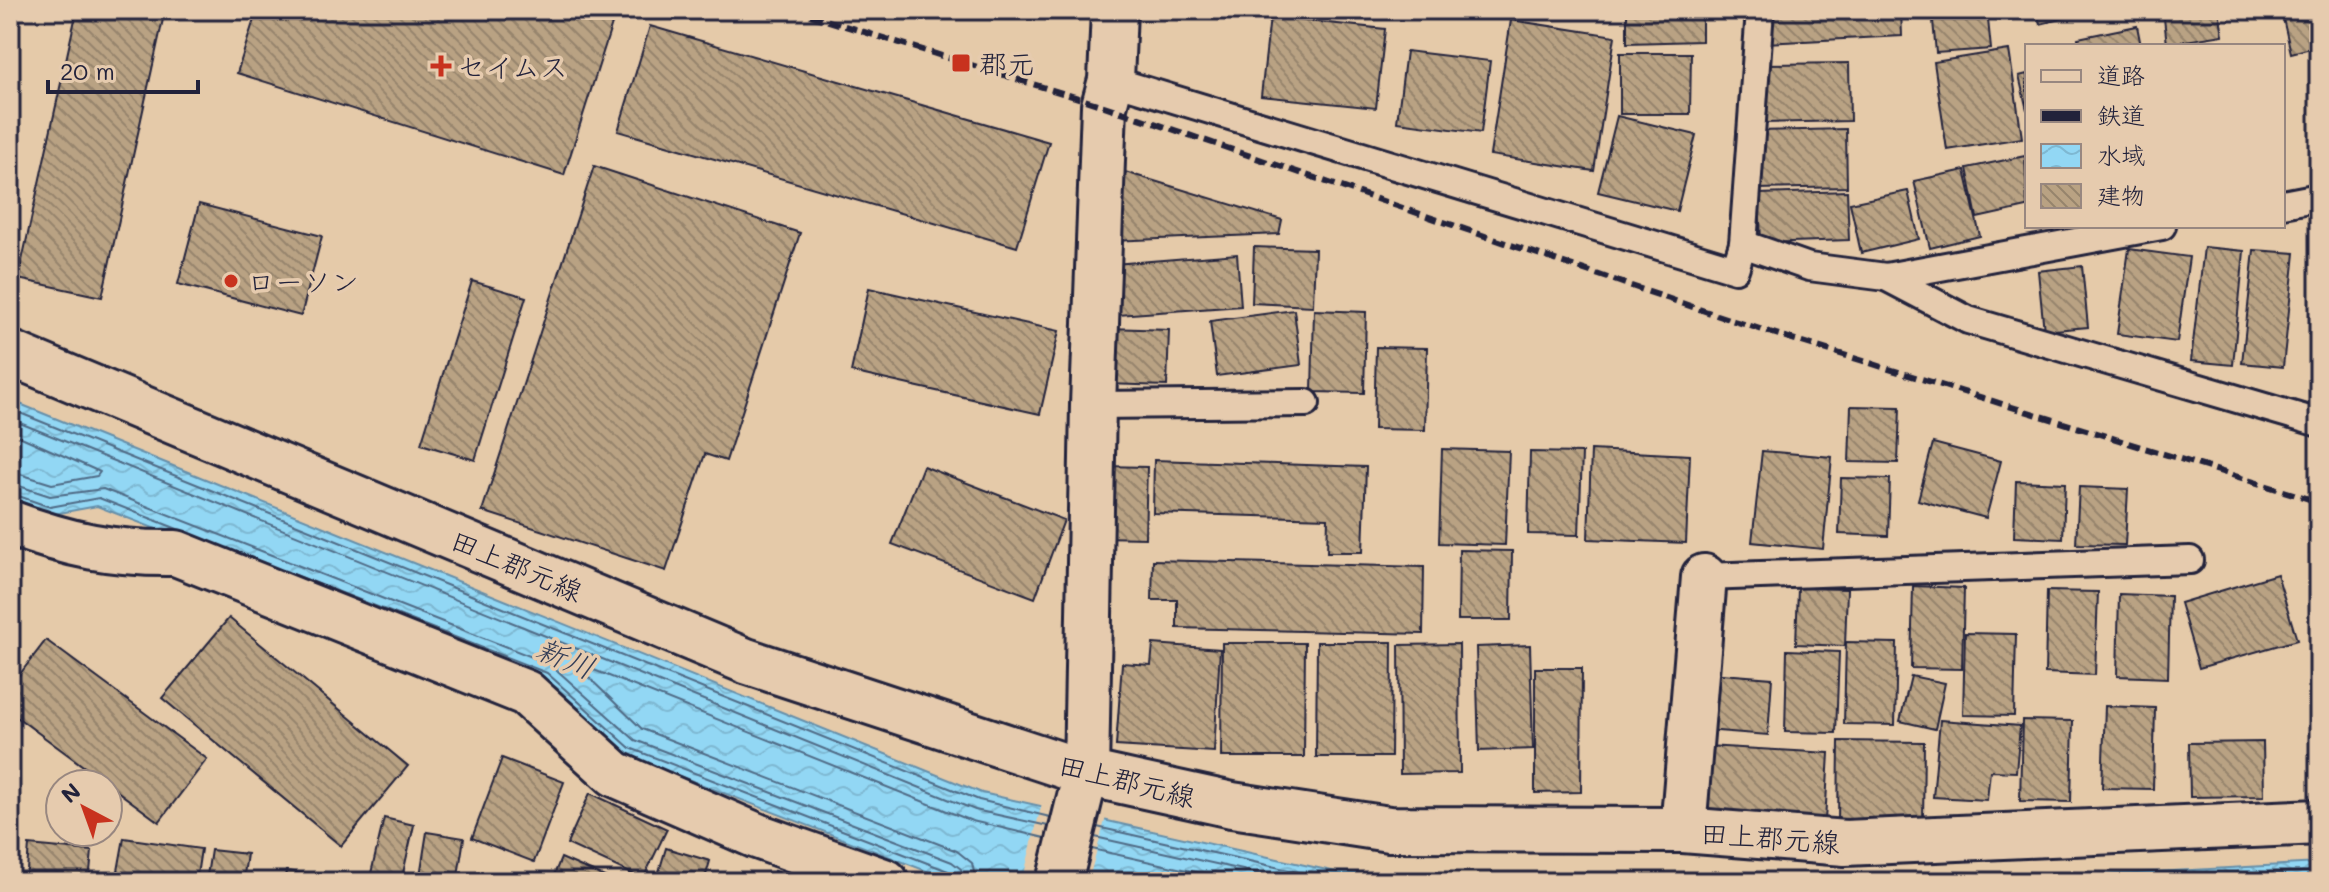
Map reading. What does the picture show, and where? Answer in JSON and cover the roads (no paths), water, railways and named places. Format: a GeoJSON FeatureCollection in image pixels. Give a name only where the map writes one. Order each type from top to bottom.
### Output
{"type":"FeatureCollection","features":[{"type":"Feature","properties":{"kind":"street"},"geometry":{"type":"LineString","coordinates":[[1059,882],[1084,781],[1104,106],[1111,80],[1115,10]]}},
{"type":"Feature","properties":{"kind":"street","name":"田上郡元線"},"geometry":{"type":"LineString","coordinates":[[10,353],[746,661],[1084,781],[1389,829],[1683,830],[1845,843],[2319,822]]}},
{"type":"Feature","properties":{"kind":"street"},"geometry":{"type":"LineString","coordinates":[[10,523],[41,535],[120,554],[176,553],[526,693],[615,774],[757,836],[886,882]]}},
{"type":"Feature","properties":{"kind":"street"},"geometry":{"type":"LineString","coordinates":[[1683,830],[1704,577]]}},
{"type":"Feature","properties":{"kind":"lane"},"geometry":{"type":"LineString","coordinates":[[1111,80],[1735,269],[1743,244],[1760,10]]}},
{"type":"Feature","properties":{"kind":"lane"},"geometry":{"type":"LineString","coordinates":[[2285,204],[2319,197]]}},
{"type":"Feature","properties":{"kind":"lane"},"geometry":{"type":"LineString","coordinates":[[1743,244],[1809,267],[1886,277],[2151,228]]}},
{"type":"Feature","properties":{"kind":"lane"},"geometry":{"type":"LineString","coordinates":[[1886,277],[1968,320],[2319,423]]}},
{"type":"Feature","properties":{"kind":"lane"},"geometry":{"type":"LineString","coordinates":[[1093,405],[1306,403]]}},
{"type":"Feature","properties":{"kind":"lane"},"geometry":{"type":"LineString","coordinates":[[1704,577],[2190,560]]}},
{"type":"Feature","properties":{"kind":"water","name":"新川"},"geometry":{"type":"Polygon","coordinates":[[[10,400],[982,793],[1336,872],[1511,882],[955,882],[625,755],[543,680],[97,506],[49,515],[10,500],[10,400]]]}},
{"type":"Feature","properties":{"kind":"water"},"geometry":{"type":"Polygon","coordinates":[[[2319,863],[2319,882],[1973,882],[2319,863]]]}},
{"type":"Feature","properties":{"kind":"railway"},"geometry":{"type":"LineString","coordinates":[[793,10],[1104,106],[1734,321],[2319,502]]}},
{"type":"Feature","properties":{"kind":"place","name":"郡元"},"geometry":{"type":"Point","coordinates":[961,63]}},
{"type":"Feature","properties":{"kind":"place","name":"セイムス"},"geometry":{"type":"Point","coordinates":[441,66]}},
{"type":"Feature","properties":{"kind":"place","name":"ローソン"},"geometry":{"type":"Point","coordinates":[231,281]}}]}
